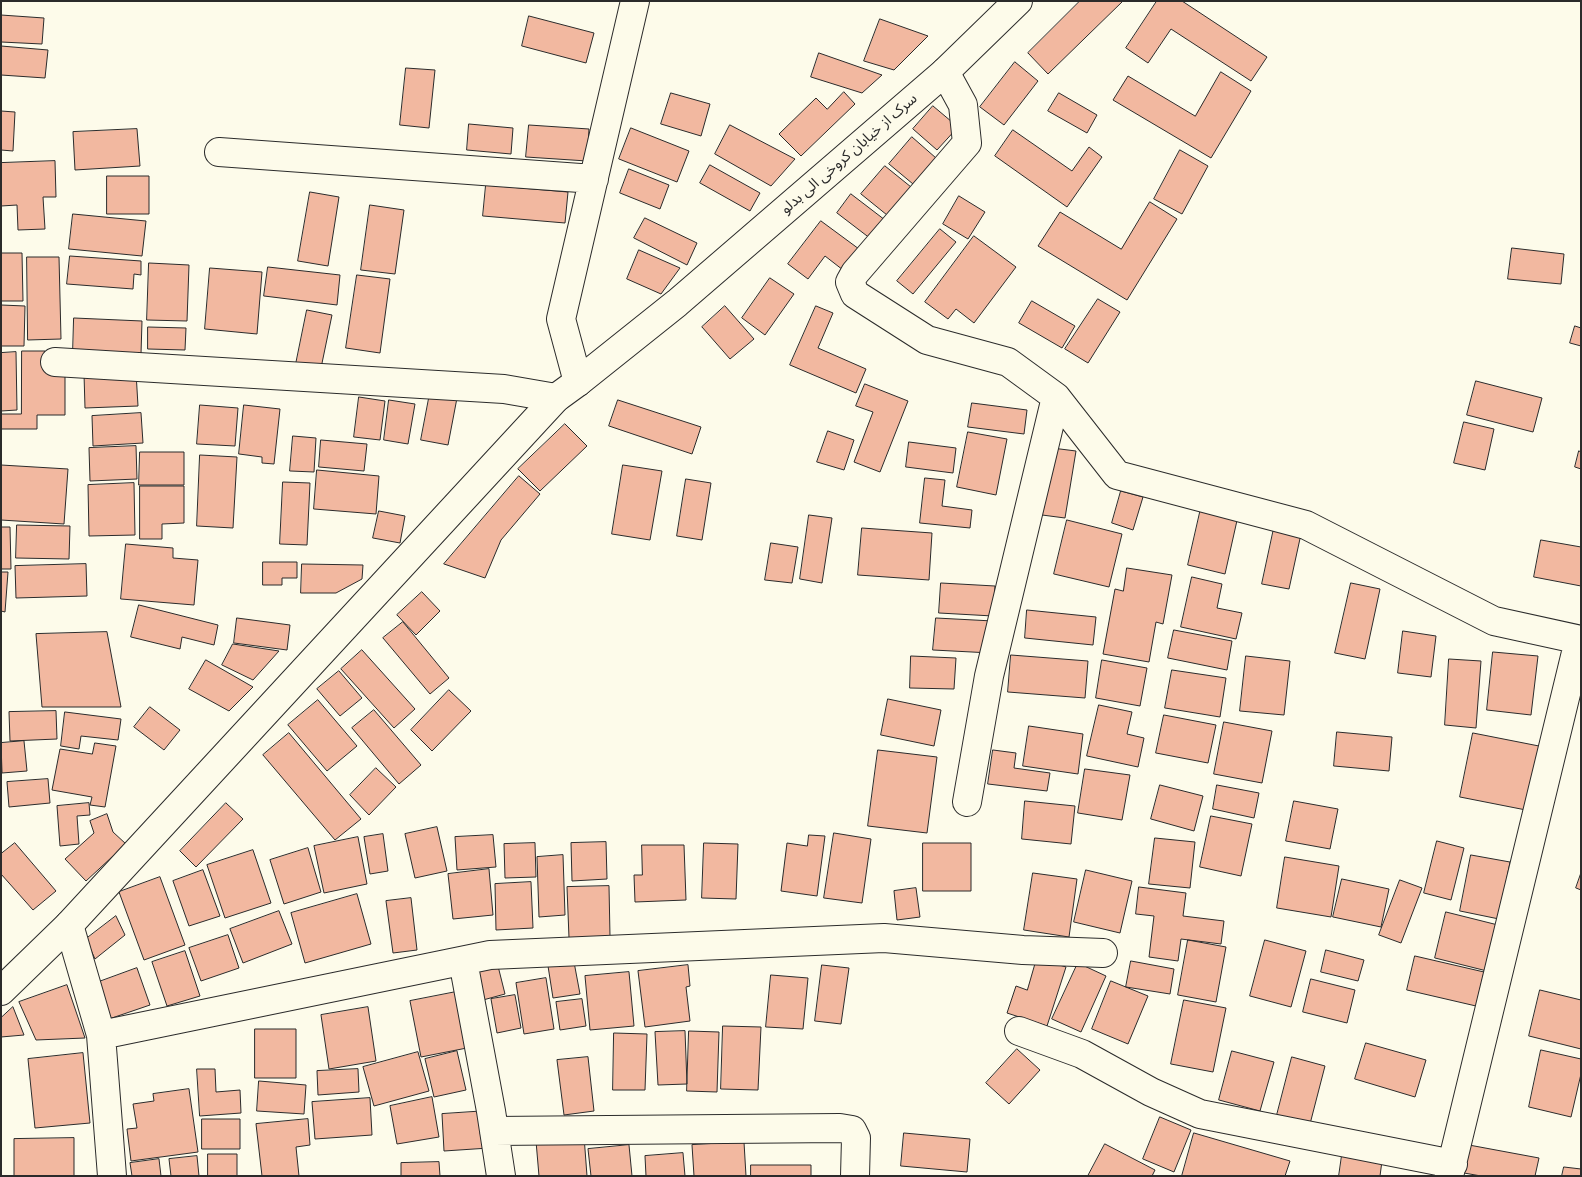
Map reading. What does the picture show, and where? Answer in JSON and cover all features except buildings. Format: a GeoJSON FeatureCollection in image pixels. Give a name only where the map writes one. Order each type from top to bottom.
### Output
{"type":"FeatureCollection","features":[{"type":"Feature","properties":{"kind":"street"},"geometry":{"type":"LineString","coordinates":[[578,382],[562,319],[635,1]]}},
{"type":"Feature","properties":{"kind":"street","name":"سرک از خیابان کروخی الی بدلو"},"geometry":{"type":"LineString","coordinates":[[1,991],[69,925],[556,398],[676,303],[944,72],[1018,1]]}},
{"type":"Feature","properties":{"kind":"street"},"geometry":{"type":"LineString","coordinates":[[944,72],[963,106],[967,144],[856,273],[850,282],[854,294],[927,340],[1008,362],[1056,397],[1117,475],[1306,525],[1494,621],[1580,640],[1451,1170],[1200,1114],[1151,1092],[1082,1054],[1019,1031]]}},
{"type":"Feature","properties":{"kind":"street"},"geometry":{"type":"LineString","coordinates":[[220,152],[594,180]]}},
{"type":"Feature","properties":{"kind":"street"},"geometry":{"type":"LineString","coordinates":[[55,362],[504,389],[556,398]]}},
{"type":"Feature","properties":{"kind":"street"},"geometry":{"type":"LineString","coordinates":[[966,802],[989,676],[1056,397]]}},
{"type":"Feature","properties":{"kind":"street"},"geometry":{"type":"LineString","coordinates":[[69,925],[101,1035],[112,1176]]}},
{"type":"Feature","properties":{"kind":"street"},"geometry":{"type":"LineString","coordinates":[[101,1035],[490,955],[884,938],[1022,950],[1103,953]]}},
{"type":"Feature","properties":{"kind":"street"},"geometry":{"type":"LineString","coordinates":[[463,961],[501,1176]]}},
{"type":"Feature","properties":{"kind":"street"},"geometry":{"type":"LineString","coordinates":[[494,1131],[840,1128],[852,1130],[856,1138],[860,1175]]}}]}
